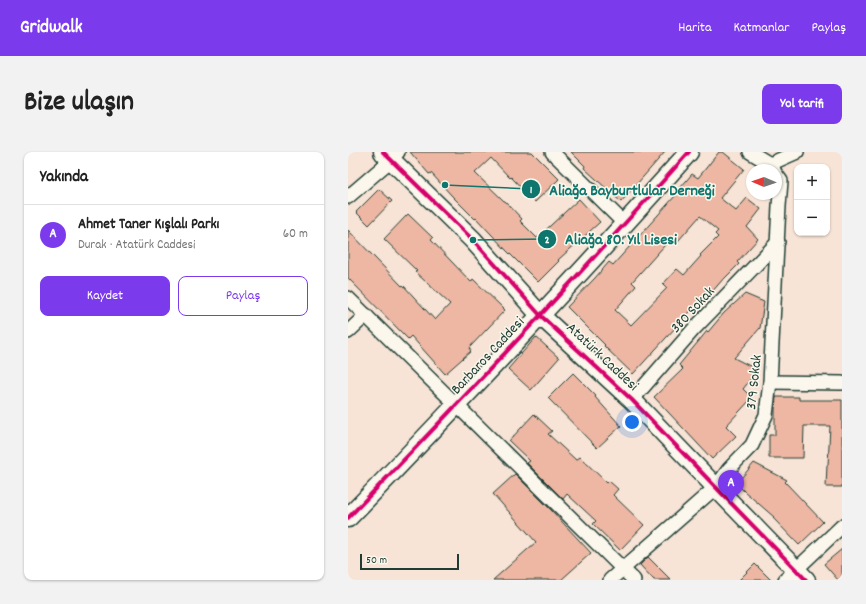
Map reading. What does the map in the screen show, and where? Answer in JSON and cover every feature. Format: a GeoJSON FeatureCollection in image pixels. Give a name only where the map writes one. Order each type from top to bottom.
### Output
{"type":"FeatureCollection","features":[{"type":"Feature","properties":{"kind":"street"},"geometry":{"type":"LineString","coordinates":[[552,152],[625,224]]}},
{"type":"Feature","properties":{"kind":"street","name":"Barbaros Caddesi"},"geometry":{"type":"LineString","coordinates":[[348,518],[456,406],[625,224],[689,152]]}},
{"type":"Feature","properties":{"kind":"street"},"geometry":{"type":"LineString","coordinates":[[750,152],[766,164]]}},
{"type":"Feature","properties":{"kind":"street"},"geometry":{"type":"LineString","coordinates":[[780,164],[797,152]]}},
{"type":"Feature","properties":{"kind":"street"},"geometry":{"type":"LineString","coordinates":[[348,197],[390,155]]}},
{"type":"Feature","properties":{"kind":"street","name":"Atatürk Caddesi"},"geometry":{"type":"LineString","coordinates":[[390,155],[473,240],[540,315],[632,400],[716,487],[796,577]]}},
{"type":"Feature","properties":{"kind":"street","name":"379 Sokak"},"geometry":{"type":"LineString","coordinates":[[610,580],[716,487],[752,445],[766,416],[770,382],[779,200]]}},
{"type":"Feature","properties":{"kind":"street","name":"380 Sokak"},"geometry":{"type":"LineString","coordinates":[[632,400],[693,330],[778,242]]}},
{"type":"Feature","properties":{"kind":"street"},"geometry":{"type":"LineString","coordinates":[[348,298],[634,580]]}},
{"type":"Feature","properties":{"kind":"street"},"geometry":{"type":"LineString","coordinates":[[348,332],[366,316]]}},
{"type":"Feature","properties":{"kind":"street"},"geometry":{"type":"LineString","coordinates":[[770,382],[842,383]]}},
{"type":"Feature","properties":{"kind":"street"},"geometry":{"type":"LineString","coordinates":[[796,577],[842,526]]}},
{"type":"Feature","properties":{"kind":"building"},"geometry":{"type":"Polygon","coordinates":[[[410,152],[532,152],[559,179],[535,202],[491,158],[475,173],[505,201],[522,219],[520,221],[537,238],[579,199],[600,222],[558,260],[559,261],[538,282],[431,173],[429,174],[410,152]]]}},
{"type":"Feature","properties":{"kind":"building"},"geometry":{"type":"Polygon","coordinates":[[[571,152],[665,152],[621,202],[584,168],[585,166],[571,152]]]}},
{"type":"Feature","properties":{"kind":"building"},"geometry":{"type":"Polygon","coordinates":[[[719,152],[723,152],[744,169],[720,198],[736,211],[746,199],[750,200],[761,209],[747,227],[758,239],[737,262],[739,264],[711,293],[709,291],[633,374],[567,307],[609,262],[613,265],[676,195],[675,194],[692,174],[698,178],[719,152]],[[700,216],[678,241],[673,236],[632,282],[636,286],[615,310],[631,325],[667,288],[663,284],[677,269],[684,275],[701,256],[700,255],[718,237],[715,234],[718,231],[700,216]]]}},
{"type":"Feature","properties":{"kind":"building"},"geometry":{"type":"Polygon","coordinates":[[[379,189],[392,201],[369,225],[356,212],[379,189]]]}},
{"type":"Feature","properties":{"kind":"building"},"geometry":{"type":"Polygon","coordinates":[[[408,214],[433,238],[431,240],[471,282],[473,279],[505,310],[469,348],[471,351],[445,374],[411,336],[408,339],[348,278],[348,230],[402,286],[403,285],[435,320],[450,304],[415,272],[417,271],[384,239],[408,214]]]}},
{"type":"Feature","properties":{"kind":"building"},"geometry":{"type":"Polygon","coordinates":[[[745,294],[764,302],[760,328],[734,358],[758,370],[743,389],[752,398],[726,426],[736,436],[712,459],[654,397],[683,369],[679,365],[707,331],[708,332],[724,313],[745,294]]]}},
{"type":"Feature","properties":{"kind":"building"},"geometry":{"type":"Polygon","coordinates":[[[536,337],[559,358],[531,390],[508,369],[536,337]]]}},
{"type":"Feature","properties":{"kind":"building"},"geometry":{"type":"Polygon","coordinates":[[[573,373],[596,396],[595,397],[621,426],[597,448],[548,398],[573,373]]]}},
{"type":"Feature","properties":{"kind":"building"},"geometry":{"type":"Polygon","coordinates":[[[776,397],[799,397],[799,400],[842,400],[842,487],[826,487],[830,426],[804,426],[803,458],[769,458],[769,435],[775,435],[776,397]]]}},
{"type":"Feature","properties":{"kind":"building"},"geometry":{"type":"Polygon","coordinates":[[[534,414],[552,431],[548,434],[576,460],[580,457],[607,483],[609,481],[618,489],[613,495],[644,525],[620,550],[593,524],[596,521],[567,494],[563,499],[527,463],[530,461],[509,441],[534,414]]]}},
{"type":"Feature","properties":{"kind":"building"},"geometry":{"type":"Polygon","coordinates":[[[754,463],[787,480],[785,482],[823,522],[799,545],[773,518],[774,517],[736,484],[754,463]]]}},
{"type":"Feature","properties":{"kind":"building"},"geometry":{"type":"Polygon","coordinates":[[[515,474],[591,553],[561,580],[493,580],[536,542],[493,494],[515,474]]]}},
{"type":"Feature","properties":{"kind":"building"},"geometry":{"type":"Polygon","coordinates":[[[842,549],[842,580],[838,580],[824,564],[842,549]]]}},
{"type":"Feature","properties":{"kind":"building"},"geometry":{"type":"Polygon","coordinates":[[[648,557],[671,580],[654,580],[640,565],[648,557]]]}},
{"type":"Feature","properties":{"kind":"building"},"geometry":{"type":"Polygon","coordinates":[[[755,564],[771,580],[739,580],[755,564]]]}},
{"type":"Feature","properties":{"kind":"cycle path"},"geometry":{"type":"LineString","coordinates":[[383,152],[473,240],[540,315],[632,400],[806,580]]}},
{"type":"Feature","properties":{"kind":"cycle path"},"geometry":{"type":"LineString","coordinates":[[348,518],[520,337],[689,152]]}},
{"type":"Feature","properties":{"kind":"place","name":"Aliağa Bayburtlular Derneği"},"geometry":{"type":"Point","coordinates":[445,185]}},
{"type":"Feature","properties":{"kind":"place","name":"Aliağa 80. Yıl Lisesi"},"geometry":{"type":"Point","coordinates":[473,240]}},
{"type":"Feature","properties":{"kind":"place","name":"Ahmet Taner Kışlalı Parkı"},"geometry":{"type":"Point","coordinates":[731,503]}}]}
